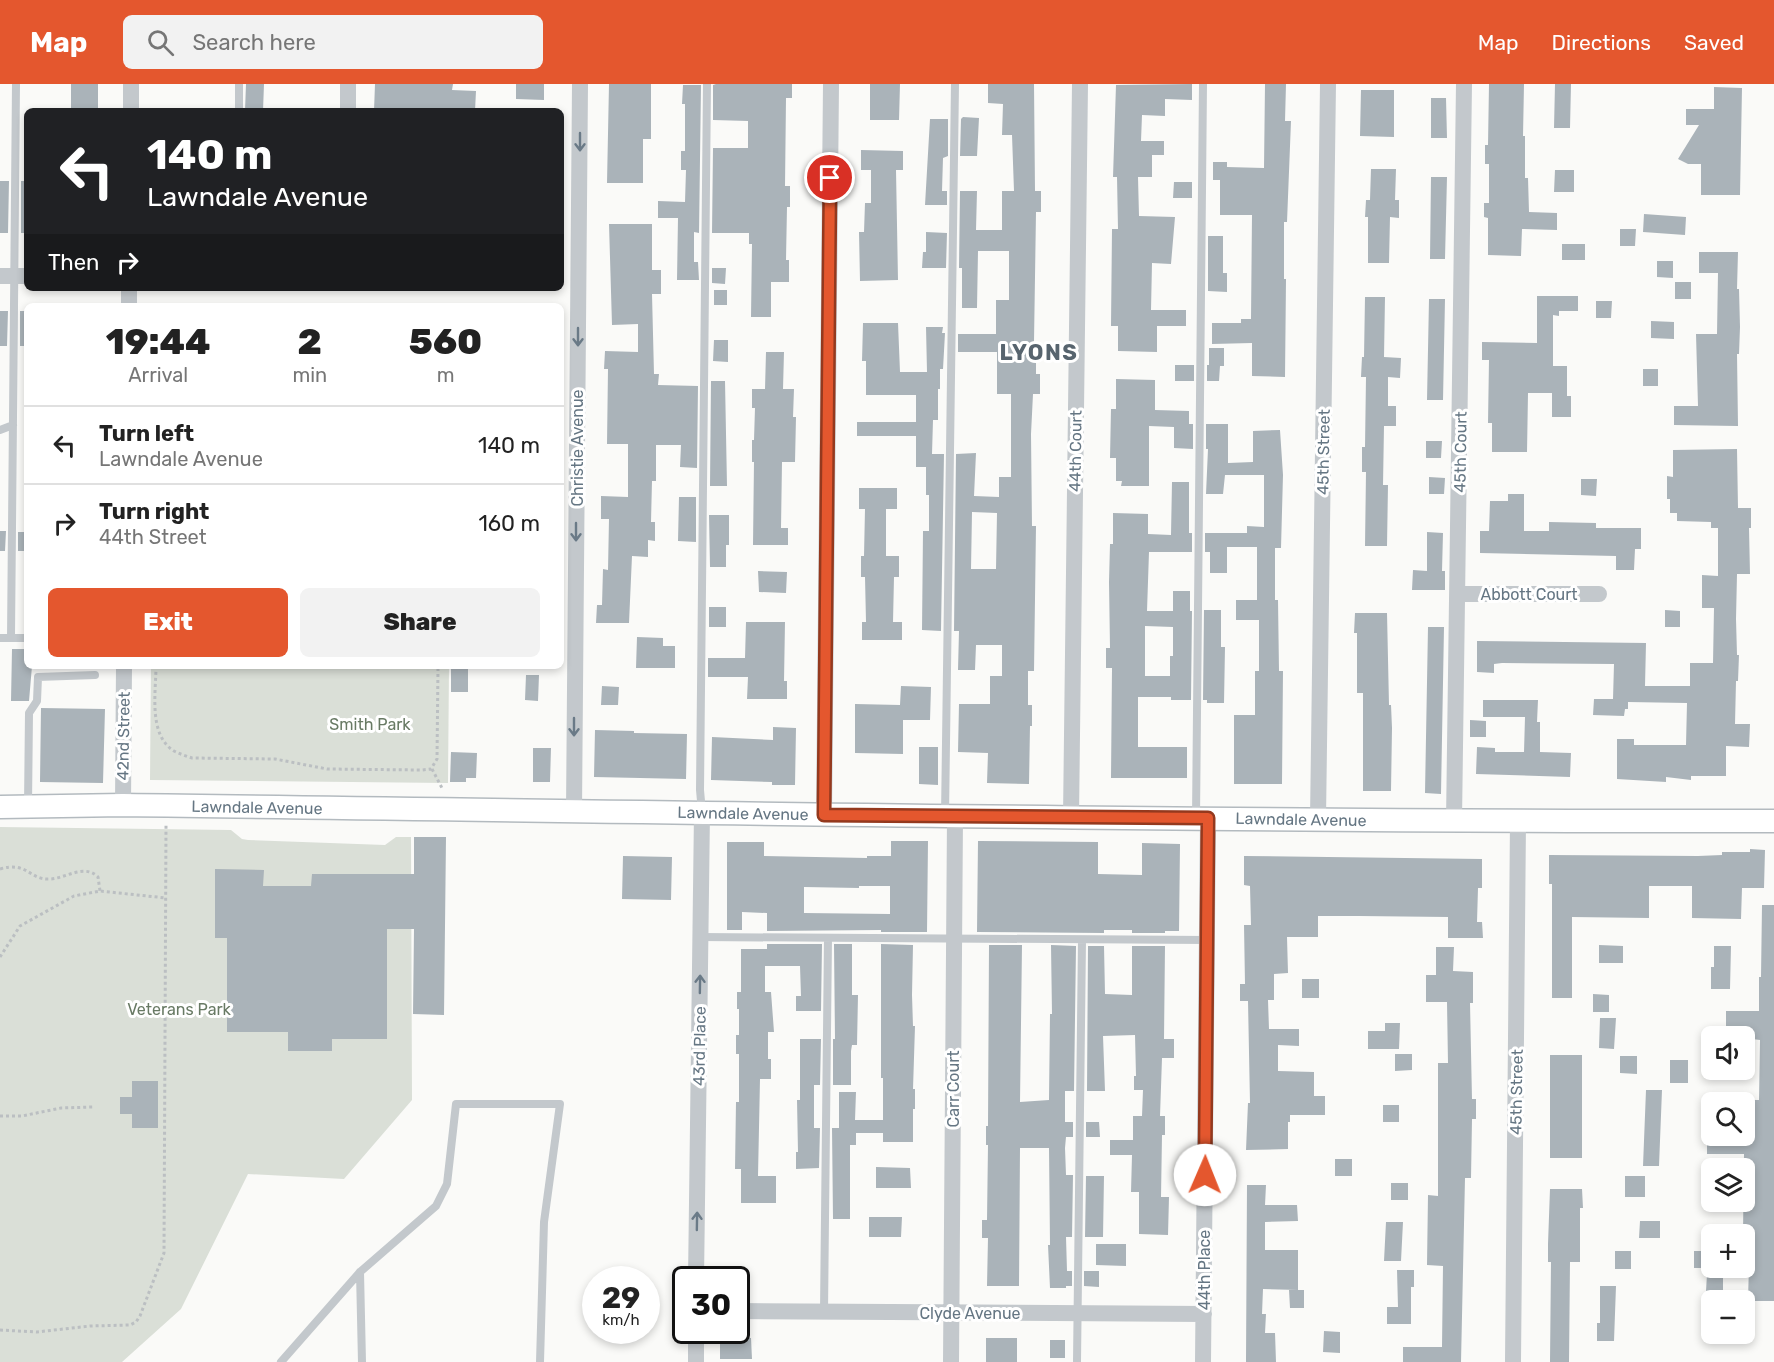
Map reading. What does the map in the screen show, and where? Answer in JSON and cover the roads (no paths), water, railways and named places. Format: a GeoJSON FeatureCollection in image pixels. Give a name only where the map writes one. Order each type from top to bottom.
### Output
{"type":"FeatureCollection","features":[{"type":"Feature","properties":{"kind":"street"},"geometry":{"type":"LineString","coordinates":[[130,108],[131,84]]}},
{"type":"Feature","properties":{"kind":"street"},"geometry":{"type":"LineString","coordinates":[[348,84],[348,108]]}},
{"type":"Feature","properties":{"kind":"street","name":"Christie Avenue"},"geometry":{"type":"LineString","coordinates":[[574,812],[580,84]]}},
{"type":"Feature","properties":{"kind":"street"},"geometry":{"type":"LineString","coordinates":[[824,815],[831,84]]}},
{"type":"Feature","properties":{"kind":"street","name":"44th Court"},"geometry":{"type":"LineString","coordinates":[[1071,817],[1080,84]]}},
{"type":"Feature","properties":{"kind":"street","name":"45th Street"},"geometry":{"type":"LineString","coordinates":[[1318,819],[1328,84]]}},
{"type":"Feature","properties":{"kind":"street","name":"45th Court"},"geometry":{"type":"LineString","coordinates":[[1454,821],[1464,84]]}},
{"type":"Feature","properties":{"kind":"street","name":"Abbott Court"},"geometry":{"type":"LineString","coordinates":[[1458,594],[1599,594]]}},
{"type":"Feature","properties":{"kind":"street","name":"42nd Street"},"geometry":{"type":"LineString","coordinates":[[123,805],[124,669]]}},
{"type":"Feature","properties":{"kind":"street","name":"Lawndale Avenue"},"geometry":{"type":"LineString","coordinates":[[0,807],[123,805],[950,817],[1774,821]]}},
{"type":"Feature","properties":{"kind":"street","name":"43rd Place"},"geometry":{"type":"LineString","coordinates":[[696,1266],[702,812]]}},
{"type":"Feature","properties":{"kind":"street","name":"Carr Court"},"geometry":{"type":"LineString","coordinates":[[950,817],[954,939],[951,1362]]}},
{"type":"Feature","properties":{"kind":"street","name":"44th Place"},"geometry":{"type":"LineString","coordinates":[[1202,818],[1207,940],[1203,1362]]}},
{"type":"Feature","properties":{"kind":"street","name":"45th Street"},"geometry":{"type":"LineString","coordinates":[[1513,1362],[1518,821]]}},
{"type":"Feature","properties":{"kind":"street","name":"Clyde Avenue"},"geometry":{"type":"LineString","coordinates":[[750,1311],[1204,1314]]}},
{"type":"Feature","properties":{"kind":"street"},"geometry":{"type":"LineString","coordinates":[[696,1344],[696,1362]]}},
{"type":"Feature","properties":{"kind":"lane"},"geometry":{"type":"LineString","coordinates":[[11,638],[16,84]]}},
{"type":"Feature","properties":{"kind":"lane"},"geometry":{"type":"LineString","coordinates":[[239,84],[239,108]]}},
{"type":"Feature","properties":{"kind":"lane"},"geometry":{"type":"LineString","coordinates":[[702,812],[700,766],[707,84]]}},
{"type":"Feature","properties":{"kind":"lane"},"geometry":{"type":"LineString","coordinates":[[950,817],[955,84]]}},
{"type":"Feature","properties":{"kind":"lane"},"geometry":{"type":"LineString","coordinates":[[1202,818],[1203,84]]}},
{"type":"Feature","properties":{"kind":"lane"},"geometry":{"type":"LineString","coordinates":[[0,430],[13,426]]}},
{"type":"Feature","properties":{"kind":"lane"},"geometry":{"type":"LineString","coordinates":[[0,638],[24,638]]}},
{"type":"Feature","properties":{"kind":"lane"},"geometry":{"type":"LineString","coordinates":[[28,806],[29,713],[37,701],[38,676],[95,675]]}},
{"type":"Feature","properties":{"kind":"lane"},"geometry":{"type":"LineString","coordinates":[[700,937],[1207,940]]}},
{"type":"Feature","properties":{"kind":"lane"},"geometry":{"type":"LineString","coordinates":[[824,1312],[828,938]]}},
{"type":"Feature","properties":{"kind":"lane"},"geometry":{"type":"LineString","coordinates":[[1077,1362],[1082,940]]}},
{"type":"Feature","properties":{"kind":"lane"},"geometry":{"type":"LineString","coordinates":[[281,1362],[360,1272],[436,1206],[447,1184],[456,1104],[560,1104],[544,1222],[540,1362]]}},
{"type":"Feature","properties":{"kind":"lane"},"geometry":{"type":"LineString","coordinates":[[360,1272],[362,1362]]}},
{"type":"Feature","properties":{"kind":"district","name":"LYONS"},"geometry":{"type":"Point","coordinates":[1039,352]}},
{"type":"Feature","properties":{"kind":"park label","name":"Smith Park"},"geometry":{"type":"Point","coordinates":[370,724]}},
{"type":"Feature","properties":{"kind":"park label","name":"Veterans Park"},"geometry":{"type":"Point","coordinates":[179,1009]}}]}
